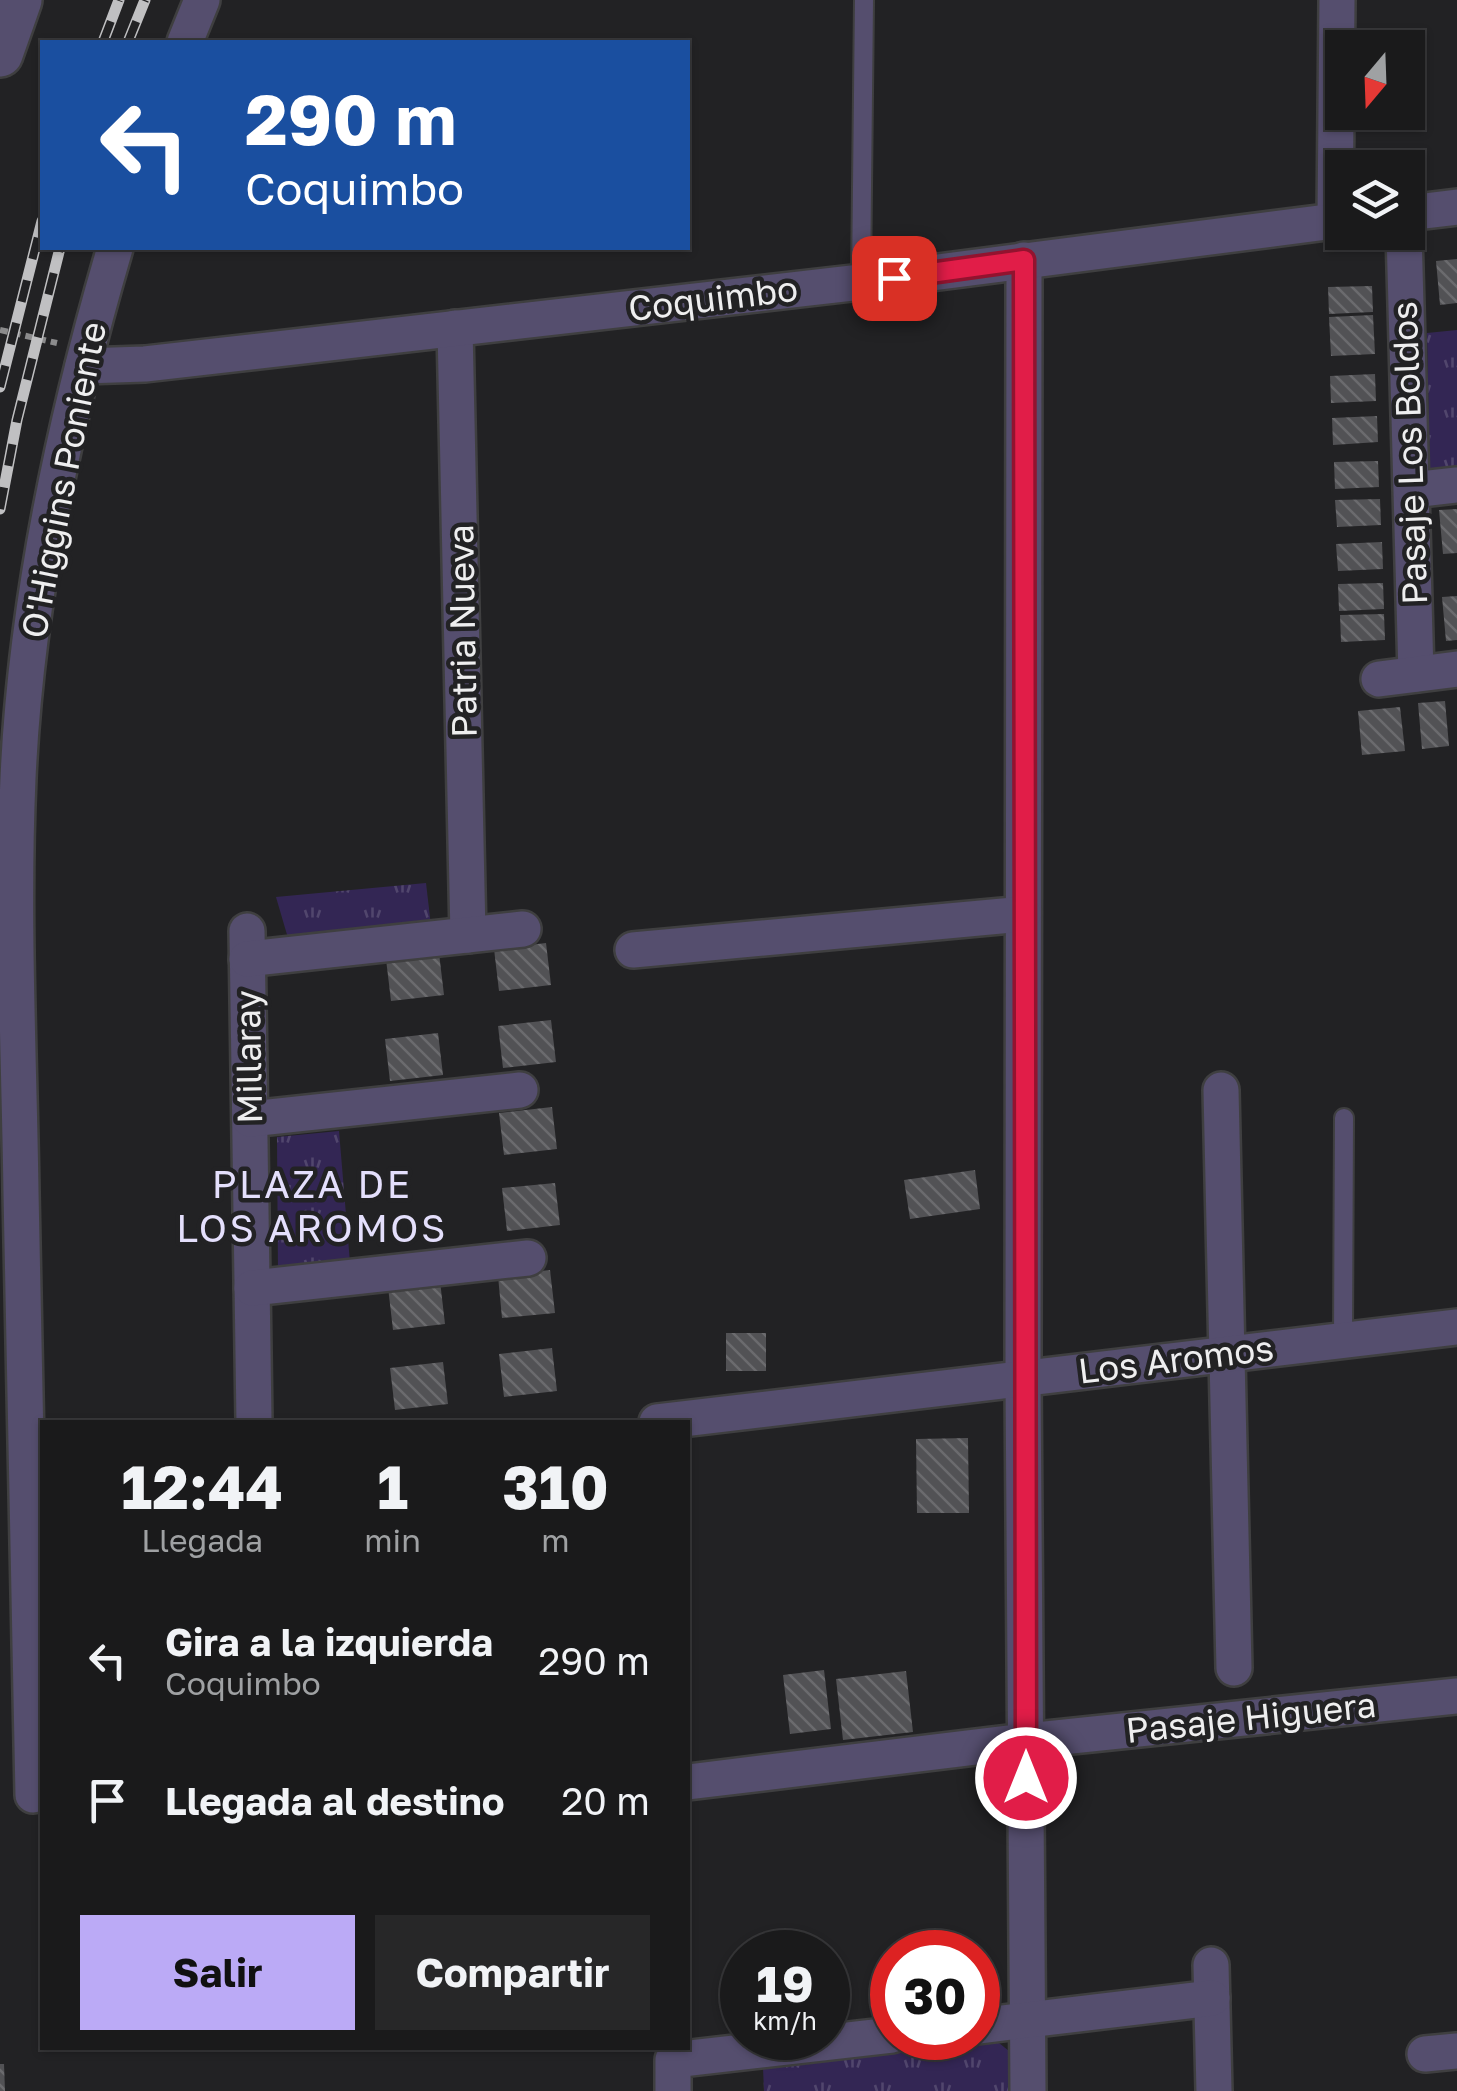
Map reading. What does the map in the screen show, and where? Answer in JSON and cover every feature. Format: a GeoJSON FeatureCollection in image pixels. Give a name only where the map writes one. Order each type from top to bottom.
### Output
{"type":"FeatureCollection","features":[{"type":"Feature","properties":{"kind":"street"},"geometry":{"type":"LineString","coordinates":[[0,54],[19,0]]}},
{"type":"Feature","properties":{"kind":"street"},"geometry":{"type":"LineString","coordinates":[[186,40],[202,0]]}},
{"type":"Feature","properties":{"kind":"street"},"geometry":{"type":"LineString","coordinates":[[1337,0],[1338,150]]}},
{"type":"Feature","properties":{"kind":"street"},"geometry":{"type":"LineString","coordinates":[[1425,211],[1457,207]]}},
{"type":"Feature","properties":{"kind":"street","name":"Coquimbo"},"geometry":{"type":"LineString","coordinates":[[86,356],[145,364],[861,282],[1325,222]]}},
{"type":"Feature","properties":{"kind":"street","name":"O'Higgins Poniente"},"geometry":{"type":"LineString","coordinates":[[34,1795],[34,1490],[17,1013],[18,775],[35,606],[86,356],[114,250]]}},
{"type":"Feature","properties":{"kind":"street","name":"Pasaje Los Boldos"},"geometry":{"type":"LineString","coordinates":[[1405,250],[1416,674]]}},
{"type":"Feature","properties":{"kind":"street"},"geometry":{"type":"LineString","coordinates":[[1024,260],[1023,1379],[1028,2091]]}},
{"type":"Feature","properties":{"kind":"street","name":"Patria Nueva"},"geometry":{"type":"LineString","coordinates":[[455,328],[468,935]]}},
{"type":"Feature","properties":{"kind":"street"},"geometry":{"type":"LineString","coordinates":[[1412,490],[1457,485]]}},
{"type":"Feature","properties":{"kind":"street"},"geometry":{"type":"LineString","coordinates":[[1379,679],[1457,669]]}},
{"type":"Feature","properties":{"kind":"street"},"geometry":{"type":"LineString","coordinates":[[634,950],[1023,914]]}},
{"type":"Feature","properties":{"kind":"street"},"geometry":{"type":"LineString","coordinates":[[468,935],[523,928]]}},
{"type":"Feature","properties":{"kind":"street","name":"Millaray"},"geometry":{"type":"LineString","coordinates":[[254,1420],[247,945],[468,935]]}},
{"type":"Feature","properties":{"kind":"street"},"geometry":{"type":"LineString","coordinates":[[250,1119],[520,1090]]}},
{"type":"Feature","properties":{"kind":"street"},"geometry":{"type":"LineString","coordinates":[[1221,1090],[1234,1668]]}},
{"type":"Feature","properties":{"kind":"street"},"geometry":{"type":"LineString","coordinates":[[252,1288],[528,1258]]}},
{"type":"Feature","properties":{"kind":"street","name":"Los Aromos"},"geometry":{"type":"LineString","coordinates":[[674,1420],[1457,1327]]}},
{"type":"Feature","properties":{"kind":"street","name":"Pasaje Higuera"},"geometry":{"type":"LineString","coordinates":[[690,1782],[1026,1741],[1457,1696]]}},
{"type":"Feature","properties":{"kind":"street"},"geometry":{"type":"LineString","coordinates":[[1000,2023],[1211,1982],[1214,2091]]}},
{"type":"Feature","properties":{"kind":"street"},"geometry":{"type":"LineString","coordinates":[[673,2076],[870,2040]]}},
{"type":"Feature","properties":{"kind":"lane"},"geometry":{"type":"LineString","coordinates":[[861,282],[864,0]]}},
{"type":"Feature","properties":{"kind":"lane"},"geometry":{"type":"LineString","coordinates":[[1343,1340],[1344,1118]]}},
{"type":"Feature","properties":{"kind":"path"},"geometry":{"type":"LineString","coordinates":[[0,330],[86,356]]}},
{"type":"Feature","properties":{"kind":"green space"},"geometry":{"type":"Polygon","coordinates":[[[1457,330],[1457,469],[1430,473],[1427,333],[1457,330]]]}},
{"type":"Feature","properties":{"kind":"green space"},"geometry":{"type":"Polygon","coordinates":[[[426,883],[431,926],[288,938],[276,897],[426,883]]]}},
{"type":"Feature","properties":{"kind":"green space"},"geometry":{"type":"Polygon","coordinates":[[[339,1131],[350,1263],[278,1272],[277,1137],[339,1131]]]}},
{"type":"Feature","properties":{"kind":"green space"},"geometry":{"type":"Polygon","coordinates":[[[1000,2044],[1009,2051],[1008,2091],[764,2091],[763,2067],[850,2060],[850,2056],[870,2054],[870,2060],[1000,2060],[1000,2044]]]}},
{"type":"Feature","properties":{"kind":"building"},"geometry":{"type":"Polygon","coordinates":[[[1457,259],[1457,303],[1440,305],[1436,261],[1457,259]]]}},
{"type":"Feature","properties":{"kind":"building"},"geometry":{"type":"Polygon","coordinates":[[[1372,286],[1373,312],[1329,314],[1328,287],[1372,286]]]}},
{"type":"Feature","properties":{"kind":"building"},"geometry":{"type":"Polygon","coordinates":[[[1373,315],[1375,354],[1331,356],[1329,317],[1373,315]]]}},
{"type":"Feature","properties":{"kind":"building"},"geometry":{"type":"Polygon","coordinates":[[[1375,374],[1376,401],[1331,403],[1330,376],[1375,374]]]}},
{"type":"Feature","properties":{"kind":"building"},"geometry":{"type":"Polygon","coordinates":[[[1377,416],[1378,442],[1333,445],[1332,418],[1377,416]]]}},
{"type":"Feature","properties":{"kind":"building"},"geometry":{"type":"Polygon","coordinates":[[[1378,461],[1379,487],[1335,489],[1334,462],[1378,461]]]}},
{"type":"Feature","properties":{"kind":"building"},"geometry":{"type":"Polygon","coordinates":[[[1380,499],[1381,525],[1337,527],[1335,500],[1380,499]]]}},
{"type":"Feature","properties":{"kind":"building"},"geometry":{"type":"Polygon","coordinates":[[[1457,509],[1457,553],[1443,554],[1439,510],[1457,509]]]}},
{"type":"Feature","properties":{"kind":"building"},"geometry":{"type":"Polygon","coordinates":[[[1382,542],[1383,569],[1338,571],[1336,544],[1382,542]]]}},
{"type":"Feature","properties":{"kind":"building"},"geometry":{"type":"Polygon","coordinates":[[[1383,583],[1384,609],[1339,611],[1338,584],[1383,583]]]}},
{"type":"Feature","properties":{"kind":"building"},"geometry":{"type":"Polygon","coordinates":[[[1457,596],[1457,640],[1446,641],[1442,597],[1457,596]]]}},
{"type":"Feature","properties":{"kind":"building"},"geometry":{"type":"Polygon","coordinates":[[[1384,614],[1385,640],[1341,642],[1340,615],[1384,614]]]}},
{"type":"Feature","properties":{"kind":"building"},"geometry":{"type":"Polygon","coordinates":[[[1445,701],[1449,746],[1422,749],[1418,703],[1445,701]]]}},
{"type":"Feature","properties":{"kind":"building"},"geometry":{"type":"Polygon","coordinates":[[[1400,707],[1405,751],[1362,755],[1358,711],[1400,707]]]}},
{"type":"Feature","properties":{"kind":"building"},"geometry":{"type":"Polygon","coordinates":[[[546,943],[551,985],[499,991],[494,949],[546,943]]]}},
{"type":"Feature","properties":{"kind":"building"},"geometry":{"type":"Polygon","coordinates":[[[439,953],[444,995],[391,1001],[386,959],[439,953]]]}},
{"type":"Feature","properties":{"kind":"building"},"geometry":{"type":"Polygon","coordinates":[[[551,1020],[556,1062],[503,1068],[498,1026],[551,1020]]]}},
{"type":"Feature","properties":{"kind":"building"},"geometry":{"type":"Polygon","coordinates":[[[438,1033],[443,1075],[390,1081],[385,1039],[438,1033]]]}},
{"type":"Feature","properties":{"kind":"building"},"geometry":{"type":"Polygon","coordinates":[[[552,1107],[557,1149],[504,1155],[499,1113],[552,1107]]]}},
{"type":"Feature","properties":{"kind":"building"},"geometry":{"type":"Polygon","coordinates":[[[975,1170],[980,1209],[910,1219],[904,1180],[975,1170]]]}},
{"type":"Feature","properties":{"kind":"building"},"geometry":{"type":"Polygon","coordinates":[[[555,1183],[560,1225],[507,1231],[502,1188],[555,1183]]]}},
{"type":"Feature","properties":{"kind":"building"},"geometry":{"type":"Polygon","coordinates":[[[550,1270],[555,1313],[502,1318],[498,1276],[550,1270]]]}},
{"type":"Feature","properties":{"kind":"building"},"geometry":{"type":"Polygon","coordinates":[[[440,1281],[445,1324],[393,1330],[388,1287],[440,1281]]]}},
{"type":"Feature","properties":{"kind":"building"},"geometry":{"type":"Polygon","coordinates":[[[726,1333],[766,1333],[766,1371],[726,1371],[726,1333]]]}},
{"type":"Feature","properties":{"kind":"building"},"geometry":{"type":"Polygon","coordinates":[[[552,1348],[557,1391],[504,1397],[499,1354],[552,1348]]]}},
{"type":"Feature","properties":{"kind":"building"},"geometry":{"type":"Polygon","coordinates":[[[443,1362],[448,1404],[395,1410],[390,1368],[443,1362]]]}},
{"type":"Feature","properties":{"kind":"building"},"geometry":{"type":"Polygon","coordinates":[[[968,1438],[969,1513],[917,1513],[916,1439],[968,1438]]]}},
{"type":"Feature","properties":{"kind":"building"},"geometry":{"type":"Polygon","coordinates":[[[824,1670],[831,1729],[790,1734],[783,1675],[824,1670]]]}},
{"type":"Feature","properties":{"kind":"building"},"geometry":{"type":"Polygon","coordinates":[[[906,1671],[913,1732],[843,1740],[836,1679],[906,1671]]]}},
{"type":"Feature","properties":{"kind":"building"},"geometry":{"type":"Polygon","coordinates":[[[0,2064],[4,2064],[5,2091],[0,2091],[0,2064]]]}},
{"type":"Feature","properties":{"kind":"railway"},"geometry":{"type":"LineString","coordinates":[[104,40],[119,0]]}},
{"type":"Feature","properties":{"kind":"railway"},"geometry":{"type":"LineString","coordinates":[[129,40],[145,0]]}},
{"type":"Feature","properties":{"kind":"railway"},"geometry":{"type":"LineString","coordinates":[[0,387],[40,229]]}},
{"type":"Feature","properties":{"kind":"railway"},"geometry":{"type":"LineString","coordinates":[[0,509],[17,420],[60,250]]}},
{"type":"Feature","properties":{"kind":"district","name":"PLAZA DE LOS AROMOS"},"geometry":{"type":"Point","coordinates":[312,1207]}},
{"type":"Feature","properties":{"kind":"route"},"geometry":{"type":"LineString","coordinates":[[894,278],[1024,260],[1026,1778]]}}]}
